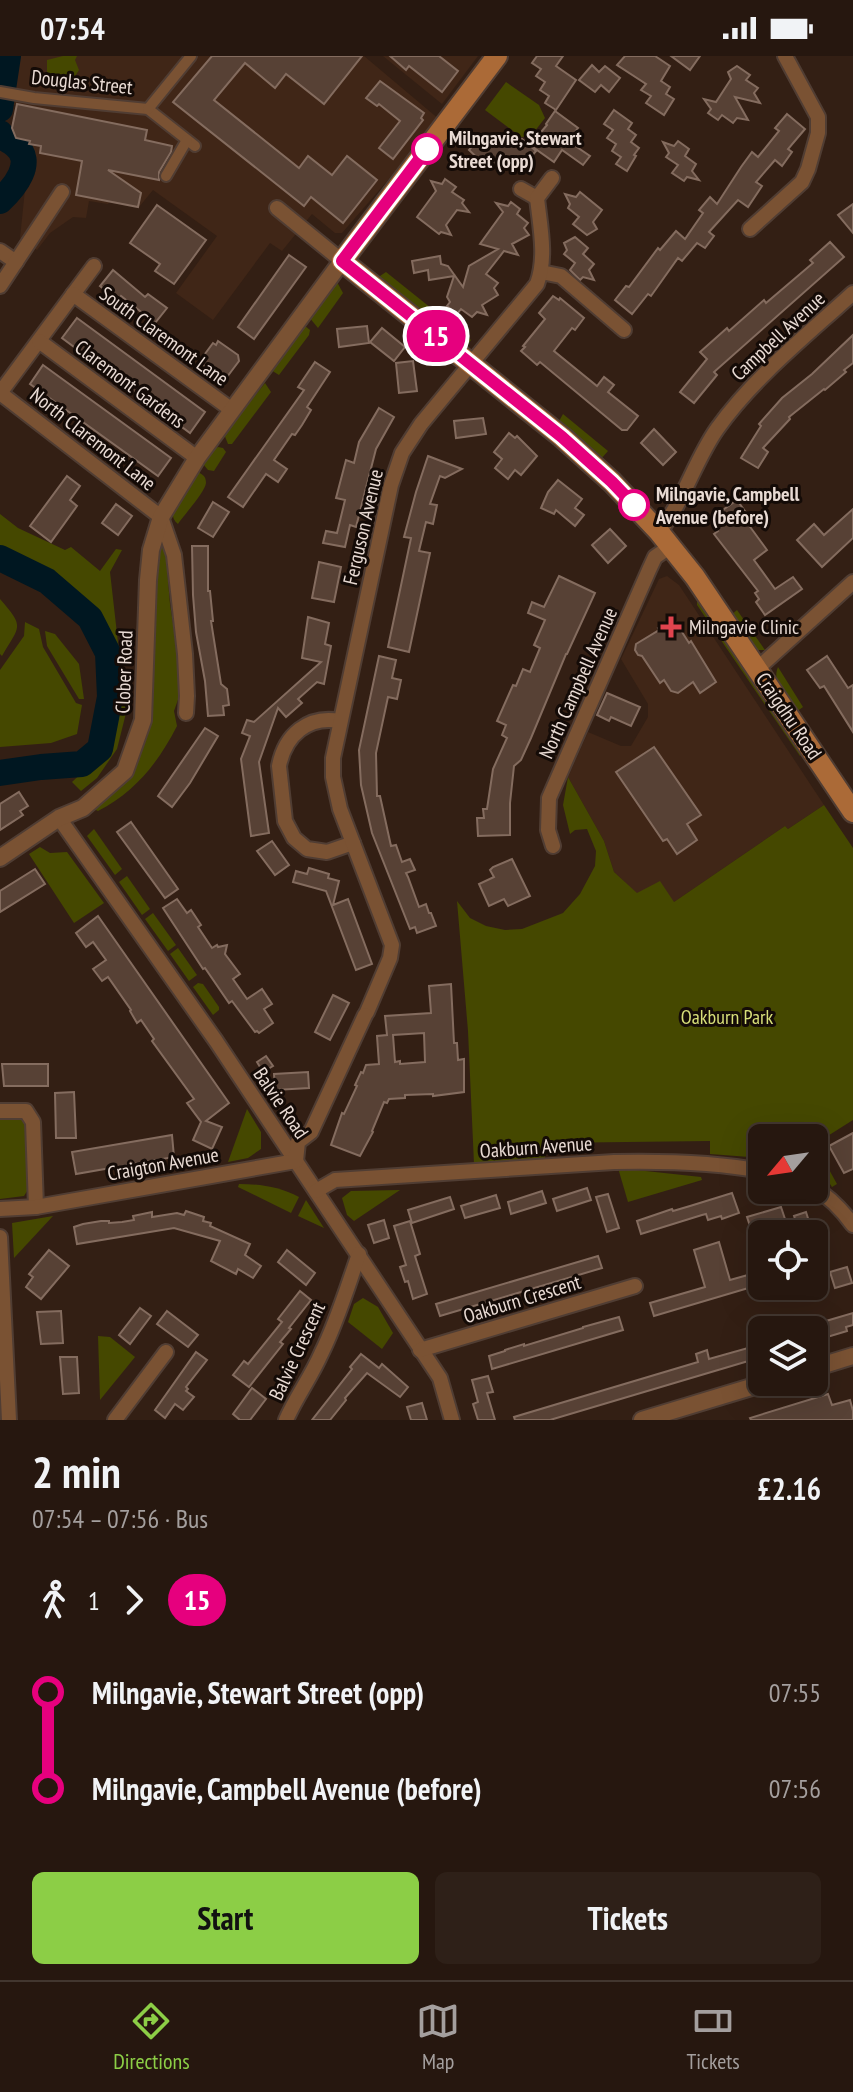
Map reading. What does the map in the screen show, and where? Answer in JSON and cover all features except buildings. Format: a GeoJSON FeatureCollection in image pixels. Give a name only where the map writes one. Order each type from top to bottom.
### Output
{"type":"FeatureCollection","features":[{"type":"Feature","properties":{"kind":"main road"},"geometry":{"type":"LineString","coordinates":[[342,261],[497,56]]}},
{"type":"Feature","properties":{"kind":"main road","name":"Craigdhu Road"},"geometry":{"type":"LineString","coordinates":[[342,261],[582,454],[665,539],[695,577],[853,812]]}},
{"type":"Feature","properties":{"kind":"street"},"geometry":{"type":"LineString","coordinates":[[148,109],[191,56]]}},
{"type":"Feature","properties":{"kind":"street"},"geometry":{"type":"LineString","coordinates":[[750,229],[802,182],[818,133],[818,117],[785,56]]}},
{"type":"Feature","properties":{"kind":"street","name":"Douglas Street"},"geometry":{"type":"LineString","coordinates":[[5,93],[148,109],[191,143],[166,176]]}},
{"type":"Feature","properties":{"kind":"street"},"geometry":{"type":"LineString","coordinates":[[552,178],[537,198],[543,255],[541,272],[561,276],[624,330]]}},
{"type":"Feature","properties":{"kind":"street"},"geometry":{"type":"LineString","coordinates":[[521,189],[537,198]]}},
{"type":"Feature","properties":{"kind":"street"},"geometry":{"type":"LineString","coordinates":[[0,286],[62,192]]}},
{"type":"Feature","properties":{"kind":"street"},"geometry":{"type":"LineString","coordinates":[[277,208],[342,261]]}},
{"type":"Feature","properties":{"kind":"street"},"geometry":{"type":"LineString","coordinates":[[0,251],[16,262]]}},
{"type":"Feature","properties":{"kind":"street","name":"Clober Road"},"geometry":{"type":"LineString","coordinates":[[0,858],[59,818],[83,808],[125,771],[143,720],[148,580],[151,550],[161,517],[197,458],[342,261]]}},
{"type":"Feature","properties":{"kind":"street"},"geometry":{"type":"LineString","coordinates":[[0,393],[94,266]]}},
{"type":"Feature","properties":{"kind":"street","name":"Ferguson Avenue"},"geometry":{"type":"LineString","coordinates":[[296,1161],[298,1142],[311,1132],[390,958],[392,945],[340,809],[333,777],[340,721],[391,485],[402,453],[421,424],[537,284],[541,272]]}},
{"type":"Feature","properties":{"kind":"street","name":"Campbell Avenue"},"geometry":{"type":"LineString","coordinates":[[665,539],[672,516],[715,432],[749,388],[853,293]]}},
{"type":"Feature","properties":{"kind":"street","name":"South Claremont Lane"},"geometry":{"type":"LineString","coordinates":[[73,294],[232,410]]}},
{"type":"Feature","properties":{"kind":"street","name":"Claremont Gardens"},"geometry":{"type":"LineString","coordinates":[[39,341],[197,458]]}},
{"type":"Feature","properties":{"kind":"street","name":"North Claremont Lane"},"geometry":{"type":"LineString","coordinates":[[0,393],[161,517]]}},
{"type":"Feature","properties":{"kind":"street"},"geometry":{"type":"LineString","coordinates":[[161,517],[174,555],[180,597],[186,713]]}},
{"type":"Feature","properties":{"kind":"street","name":"North Campbell Avenue"},"geometry":{"type":"LineString","coordinates":[[553,846],[548,830],[549,798],[665,539]]}},
{"type":"Feature","properties":{"kind":"street"},"geometry":{"type":"LineString","coordinates":[[757,669],[853,582]]}},
{"type":"Feature","properties":{"kind":"street"},"geometry":{"type":"LineString","coordinates":[[340,721],[328,718],[301,727],[289,741],[279,766],[285,821],[294,838],[307,849],[327,852],[353,843]]}},
{"type":"Feature","properties":{"kind":"street","name":"Balvie Road"},"geometry":{"type":"LineString","coordinates":[[59,818],[216,1041],[440,1378],[452,1420]]}},
{"type":"Feature","properties":{"kind":"street"},"geometry":{"type":"LineString","coordinates":[[0,1111],[26,1111],[33,1122],[36,1207]]}},
{"type":"Feature","properties":{"kind":"street","name":"Craigton Avenue"},"geometry":{"type":"LineString","coordinates":[[0,1209],[36,1207],[296,1161]]}},
{"type":"Feature","properties":{"kind":"street","name":"Oakburn Avenue"},"geometry":{"type":"LineString","coordinates":[[316,1191],[335,1180],[614,1162],[655,1161],[748,1169]]}},
{"type":"Feature","properties":{"kind":"street"},"geometry":{"type":"LineString","coordinates":[[828,1197],[853,1225]]}},
{"type":"Feature","properties":{"kind":"street"},"geometry":{"type":"LineString","coordinates":[[0,1237],[9,1420]]}},
{"type":"Feature","properties":{"kind":"street","name":"Balvie Crescent"},"geometry":{"type":"LineString","coordinates":[[286,1420],[325,1345],[359,1254]]}},
{"type":"Feature","properties":{"kind":"street","name":"Oakburn Crescent"},"geometry":{"type":"LineString","coordinates":[[420,1350],[635,1286]]}},
{"type":"Feature","properties":{"kind":"street"},"geometry":{"type":"LineString","coordinates":[[115,1420],[166,1352]]}},
{"type":"Feature","properties":{"kind":"street"},"geometry":{"type":"LineString","coordinates":[[828,1364],[853,1356]]}},
{"type":"Feature","properties":{"kind":"street"},"geometry":{"type":"LineString","coordinates":[[642,1420],[748,1388]]}},
{"type":"Feature","properties":{"kind":"shaded area"},"geometry":{"type":"Polygon","coordinates":[[[0,56],[364,56],[440,120],[342,233],[335,233],[312,214],[282,251],[270,243],[213,320],[176,293],[217,236],[153,190],[139,207],[110,201],[108,204],[89,201],[86,218],[73,217],[50,233],[37,250],[20,238],[30,141],[19,139],[12,132],[16,105],[0,104],[0,56]]]}},
{"type":"Feature","properties":{"kind":"shaded area"},"geometry":{"type":"Polygon","coordinates":[[[383,56],[478,56],[442,104],[383,56]]]}},
{"type":"Feature","properties":{"kind":"shaded area"},"geometry":{"type":"Polygon","coordinates":[[[667,576],[679,585],[824,805],[788,829],[785,826],[674,902],[637,894],[614,872],[604,841],[568,777],[588,732],[621,746],[631,746],[648,717],[648,704],[621,659],[659,579],[667,576]]]}},
{"type":"Feature","properties":{"kind":"green space"},"geometry":{"type":"Polygon","coordinates":[[[77,56],[75,60],[79,70],[68,83],[52,83],[47,74],[47,60],[77,56]]]}},
{"type":"Feature","properties":{"kind":"green space"},"geometry":{"type":"Polygon","coordinates":[[[506,82],[539,105],[545,118],[531,136],[521,137],[485,110],[506,82]]]}},
{"type":"Feature","properties":{"kind":"green space"},"geometry":{"type":"Polygon","coordinates":[[[386,272],[471,340],[465,349],[377,278],[386,272]]]}},
{"type":"Feature","properties":{"kind":"green space"},"geometry":{"type":"Polygon","coordinates":[[[337,282],[343,293],[318,328],[309,317],[337,282]]]}},
{"type":"Feature","properties":{"kind":"green space"},"geometry":{"type":"Polygon","coordinates":[[[305,326],[310,330],[309,335],[279,375],[271,370],[305,326]]]}},
{"type":"Feature","properties":{"kind":"green space"},"geometry":{"type":"Polygon","coordinates":[[[265,383],[271,392],[232,444],[228,444],[224,434],[265,383]]]}},
{"type":"Feature","properties":{"kind":"green space"},"geometry":{"type":"Polygon","coordinates":[[[563,414],[608,451],[600,460],[558,423],[563,414]]]}},
{"type":"Feature","properties":{"kind":"green space"},"geometry":{"type":"Polygon","coordinates":[[[218,447],[226,452],[214,471],[208,470],[203,464],[218,447]]]}},
{"type":"Feature","properties":{"kind":"green space"},"geometry":{"type":"Polygon","coordinates":[[[198,472],[205,477],[205,487],[178,524],[174,518],[174,505],[198,472]]]}},
{"type":"Feature","properties":{"kind":"green space"},"geometry":{"type":"Polygon","coordinates":[[[0,514],[18,528],[65,550],[71,547],[100,571],[116,549],[122,550],[110,572],[126,713],[117,749],[97,778],[81,791],[72,782],[105,751],[115,699],[109,637],[86,601],[0,548],[0,514]]]}},
{"type":"Feature","properties":{"kind":"green space"},"geometry":{"type":"Polygon","coordinates":[[[164,533],[180,670],[180,694],[174,711],[177,726],[162,752],[134,786],[98,811],[94,809],[117,789],[137,765],[148,734],[156,555],[164,533]]]}},
{"type":"Feature","properties":{"kind":"green space"},"geometry":{"type":"Polygon","coordinates":[[[702,598],[803,752],[800,756],[697,605],[702,598]]]}},
{"type":"Feature","properties":{"kind":"green space"},"geometry":{"type":"Polygon","coordinates":[[[0,599],[17,627],[2,656],[0,654],[0,599]]]}},
{"type":"Feature","properties":{"kind":"green space"},"geometry":{"type":"Polygon","coordinates":[[[737,610],[765,650],[751,647],[731,615],[737,610]]]}},
{"type":"Feature","properties":{"kind":"green space"},"geometry":{"type":"Polygon","coordinates":[[[25,622],[39,629],[43,647],[76,703],[82,705],[77,734],[51,743],[0,747],[0,670],[24,636],[25,622]]]}},
{"type":"Feature","properties":{"kind":"green space"},"geometry":{"type":"Polygon","coordinates":[[[45,631],[55,634],[79,664],[84,699],[79,699],[47,646],[45,631]]]}},
{"type":"Feature","properties":{"kind":"green space"},"geometry":{"type":"Polygon","coordinates":[[[778,667],[803,707],[796,712],[778,685],[778,667]]]}},
{"type":"Feature","properties":{"kind":"green space","name":"Oakburn Park"},"geometry":{"type":"Polygon","coordinates":[[[568,777],[604,841],[614,872],[637,893],[660,881],[674,902],[785,826],[788,829],[824,805],[853,848],[853,1120],[828,1136],[828,1124],[748,1124],[748,1157],[710,1154],[710,1141],[545,1143],[545,1160],[474,1164],[468,1031],[457,901],[470,918],[505,930],[522,929],[563,913],[580,894],[595,866],[596,851],[587,829],[575,830],[570,834],[563,805],[568,777]]]}},
{"type":"Feature","properties":{"kind":"green space"},"geometry":{"type":"Polygon","coordinates":[[[94,829],[122,869],[115,875],[87,836],[94,829]]]}},
{"type":"Feature","properties":{"kind":"green space"},"geometry":{"type":"Polygon","coordinates":[[[40,847],[50,853],[67,852],[104,903],[74,923],[29,854],[40,847]]]}},
{"type":"Feature","properties":{"kind":"green space"},"geometry":{"type":"Polygon","coordinates":[[[127,876],[150,909],[142,915],[119,882],[127,876]]]}},
{"type":"Feature","properties":{"kind":"green space"},"geometry":{"type":"Polygon","coordinates":[[[153,913],[176,945],[168,951],[145,919],[153,913]]]}},
{"type":"Feature","properties":{"kind":"green space"},"geometry":{"type":"Polygon","coordinates":[[[178,948],[197,975],[189,981],[170,954],[178,948]]]}},
{"type":"Feature","properties":{"kind":"green space"},"geometry":{"type":"Polygon","coordinates":[[[203,984],[219,1007],[213,1015],[193,987],[203,984]]]}},
{"type":"Feature","properties":{"kind":"green space"},"geometry":{"type":"Polygon","coordinates":[[[247,1109],[261,1132],[261,1149],[248,1158],[228,1162],[247,1109]]]}},
{"type":"Feature","properties":{"kind":"green space"},"geometry":{"type":"Polygon","coordinates":[[[0,1117],[24,1118],[27,1122],[29,1188],[24,1196],[0,1199],[0,1117]]]}},
{"type":"Feature","properties":{"kind":"green space"},"geometry":{"type":"Polygon","coordinates":[[[618,1168],[701,1177],[702,1180],[628,1202],[618,1168]]]}},
{"type":"Feature","properties":{"kind":"green space","name":"Oakburn Park"},"geometry":{"type":"Polygon","coordinates":[[[828,1168],[837,1184],[832,1187],[828,1168]]]}},
{"type":"Feature","properties":{"kind":"green space"},"geometry":{"type":"Polygon","coordinates":[[[239,1184],[270,1187],[299,1197],[291,1213],[238,1187],[239,1184]]]}},
{"type":"Feature","properties":{"kind":"green space"},"geometry":{"type":"Polygon","coordinates":[[[400,1190],[354,1221],[347,1215],[342,1198],[351,1191],[400,1190]]]}},
{"type":"Feature","properties":{"kind":"green space"},"geometry":{"type":"Polygon","coordinates":[[[306,1200],[324,1228],[298,1216],[306,1200]]]}},
{"type":"Feature","properties":{"kind":"green space"},"geometry":{"type":"Polygon","coordinates":[[[53,1216],[14,1258],[12,1223],[53,1216]]]}},
{"type":"Feature","properties":{"kind":"green space"},"geometry":{"type":"Polygon","coordinates":[[[363,1298],[378,1307],[393,1333],[382,1349],[348,1322],[354,1304],[363,1298]]]}},
{"type":"Feature","properties":{"kind":"green space"},"geometry":{"type":"Polygon","coordinates":[[[98,1336],[110,1337],[135,1357],[100,1400],[98,1336]]]}},
{"type":"Feature","properties":{"kind":"waterway"},"geometry":{"type":"LineString","coordinates":[[0,109],[8,56]]}},
{"type":"Feature","properties":{"kind":"waterway"},"geometry":{"type":"LineString","coordinates":[[0,133],[15,145],[23,159],[21,174],[0,201]]}},
{"type":"Feature","properties":{"kind":"waterway"},"geometry":{"type":"LineString","coordinates":[[0,558],[47,581],[90,618],[108,653],[110,697],[100,749],[82,764],[0,773]]}},
{"type":"Feature","properties":{"kind":"bus line","name":"15"},"geometry":{"type":"LineString","coordinates":[[427,149],[342,261],[562,437],[634,505]]}},
{"type":"Feature","properties":{"kind":"place","name":"Milngavie, Stewart Street (opp)"},"geometry":{"type":"Point","coordinates":[427,149]}},
{"type":"Feature","properties":{"kind":"place","name":"Milngavie, Campbell Avenue (before)"},"geometry":{"type":"Point","coordinates":[634,505]}},
{"type":"Feature","properties":{"kind":"place","name":"Milngavie Clinic"},"geometry":{"type":"Point","coordinates":[671,627]}}]}
